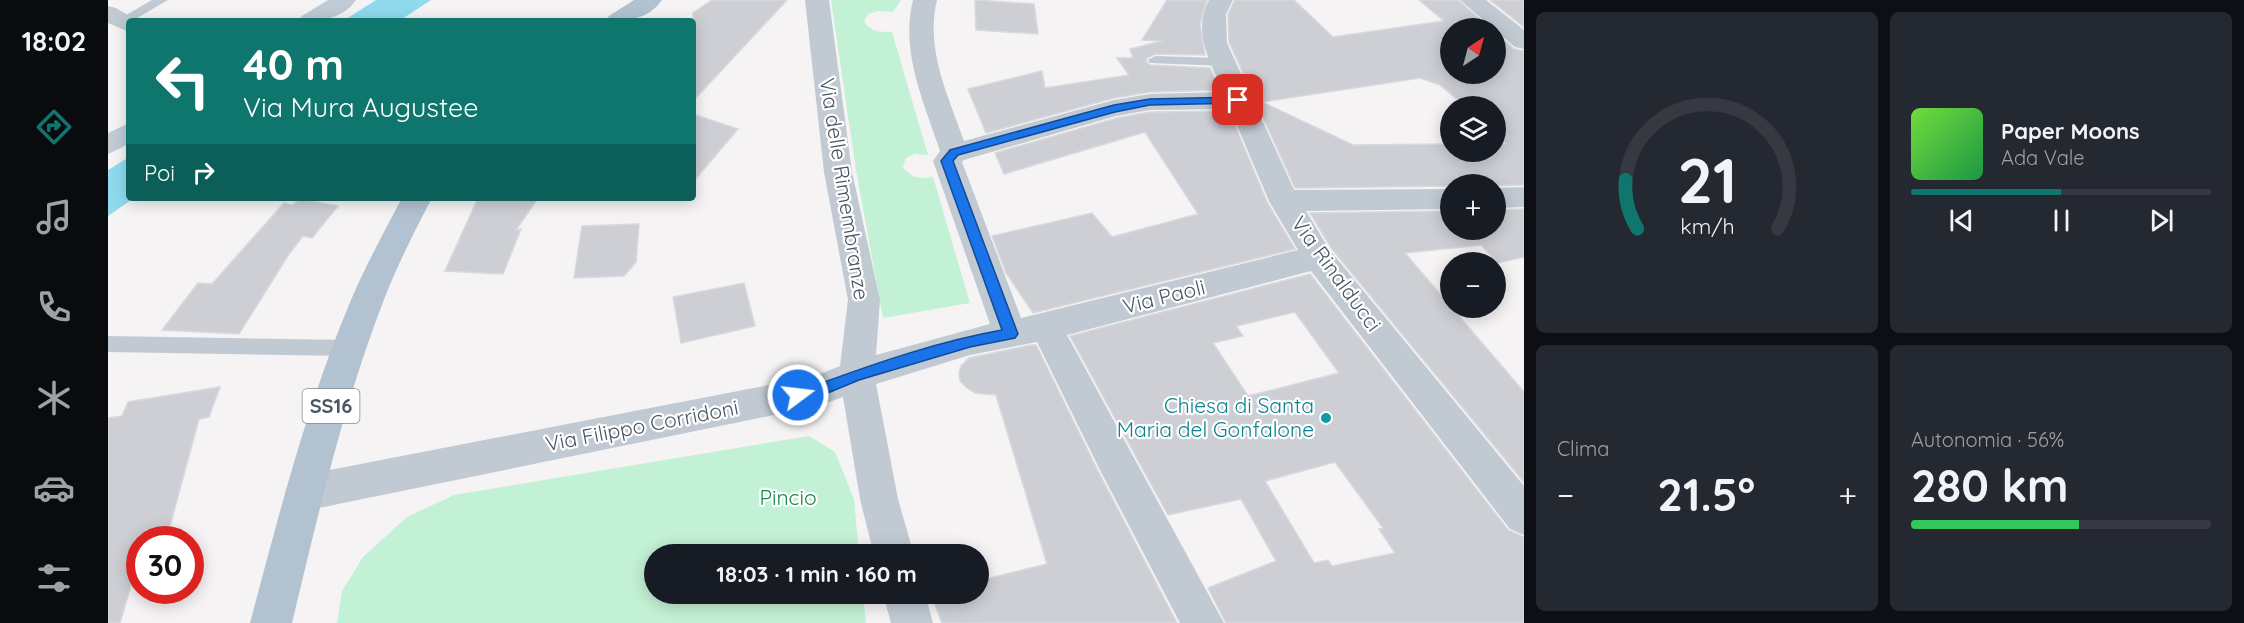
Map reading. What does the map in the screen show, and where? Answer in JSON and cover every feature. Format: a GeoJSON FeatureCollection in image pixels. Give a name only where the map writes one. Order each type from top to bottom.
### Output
{"type":"FeatureCollection","features":[{"type":"Feature","properties":{"kind":"main road"},"geometry":{"type":"LineString","coordinates":[[622,18],[650,0]]}},
{"type":"Feature","properties":{"kind":"main road","name":"SS16"},"geometry":{"type":"LineString","coordinates":[[271,623],[304,493],[348,348],[365,301],[392,241],[415,201]]}},
{"type":"Feature","properties":{"kind":"street"},"geometry":{"type":"LineString","coordinates":[[315,18],[344,0]]}},
{"type":"Feature","properties":{"kind":"street","name":"Via delle Rimembranze"},"geometry":{"type":"LineString","coordinates":[[817,0],[838,172],[864,300],[856,375],[879,500],[891,544]]}},
{"type":"Feature","properties":{"kind":"street"},"geometry":{"type":"LineString","coordinates":[[925,0],[920,15],[922,45],[954,153]]}},
{"type":"Feature","properties":{"kind":"street","name":"Via Rinalducci"},"geometry":{"type":"LineString","coordinates":[[1221,0],[1214,14],[1215,42],[1238,100],[1284,201],[1318,257],[1524,516]]}},
{"type":"Feature","properties":{"kind":"street"},"geometry":{"type":"LineString","coordinates":[[1472,0],[1524,42]]}},
{"type":"Feature","properties":{"kind":"street"},"geometry":{"type":"LineString","coordinates":[[1203,623],[1118,468],[1028,331],[947,161],[954,153],[1114,108],[1150,102],[1238,100]]}},
{"type":"Feature","properties":{"kind":"street"},"geometry":{"type":"LineString","coordinates":[[108,145],[126,134]]}},
{"type":"Feature","properties":{"kind":"street"},"geometry":{"type":"LineString","coordinates":[[1506,198],[1524,197]]}},
{"type":"Feature","properties":{"kind":"street"},"geometry":{"type":"LineString","coordinates":[[1284,201],[1440,199]]}},
{"type":"Feature","properties":{"kind":"street","name":"Via Paoli"},"geometry":{"type":"LineString","coordinates":[[1028,331],[1318,257]]}},
{"type":"Feature","properties":{"kind":"street","name":"Via Filippo Corridoni"},"geometry":{"type":"LineString","coordinates":[[304,493],[818,391],[856,375],[970,341],[1028,331]]}},
{"type":"Feature","properties":{"kind":"street"},"geometry":{"type":"LineString","coordinates":[[907,604],[912,623]]}},
{"type":"Feature","properties":{"kind":"lane"},"geometry":{"type":"LineString","coordinates":[[120,20],[162,0]]}},
{"type":"Feature","properties":{"kind":"lane"},"geometry":{"type":"LineString","coordinates":[[1155,60],[1223,62]]}},
{"type":"Feature","properties":{"kind":"lane"},"geometry":{"type":"LineString","coordinates":[[108,344],[348,348]]}},
{"type":"Feature","properties":{"kind":"green space"},"geometry":{"type":"Polygon","coordinates":[[[831,0],[901,0],[893,12],[878,11],[868,14],[864,21],[872,29],[892,32],[928,155],[915,154],[906,158],[903,167],[916,177],[933,177],[970,303],[883,318],[856,170],[831,0]]]}},
{"type":"Feature","properties":{"kind":"green space","name":"Pincio"},"geometry":{"type":"Polygon","coordinates":[[[809,436],[835,452],[854,499],[858,544],[644,544],[644,604],[864,604],[866,623],[337,623],[342,591],[363,557],[407,517],[454,495],[809,436]]]}},
{"type":"Feature","properties":{"kind":"water"},"geometry":{"type":"Polygon","coordinates":[[[376,0],[431,0],[404,18],[348,18],[376,0]]]}},
{"type":"Feature","properties":{"kind":"water"},"geometry":{"type":"Polygon","coordinates":[[[126,159],[126,201],[130,201],[108,216],[108,170],[126,159]]]}},
{"type":"Feature","properties":{"kind":"building"},"geometry":{"type":"Polygon","coordinates":[[[712,0],[787,0],[696,98],[696,18],[693,18],[693,13],[712,0]]]}},
{"type":"Feature","properties":{"kind":"building"},"geometry":{"type":"Polygon","coordinates":[[[975,0],[1034,4],[1038,34],[976,30],[975,0]]]}},
{"type":"Feature","properties":{"kind":"building"},"geometry":{"type":"Polygon","coordinates":[[[1167,0],[1207,0],[1200,24],[1205,55],[1155,54],[1146,61],[1150,65],[1210,68],[1220,90],[1150,92],[1114,98],[986,133],[968,89],[1042,71],[1045,88],[1129,75],[1117,58],[1133,58],[1130,49],[1162,41],[1142,40],[1167,0]]]}},
{"type":"Feature","properties":{"kind":"building"},"geometry":{"type":"Polygon","coordinates":[[[1235,0],[1294,0],[1333,37],[1440,22],[1440,84],[1506,84],[1506,42],[1514,49],[1524,51],[1524,185],[1506,185],[1506,174],[1440,174],[1440,186],[1295,188],[1229,42],[1228,14],[1235,0]],[[1420,78],[1262,102],[1353,145],[1440,144],[1440,162],[1506,162],[1506,96],[1453,96],[1440,85],[1420,78]]]}},
{"type":"Feature","properties":{"kind":"building"},"geometry":{"type":"Polygon","coordinates":[[[1419,0],[1458,0],[1479,18],[1440,18],[1419,0]]]}},
{"type":"Feature","properties":{"kind":"building"},"geometry":{"type":"Polygon","coordinates":[[[1490,0],[1524,0],[1524,27],[1490,0]]]}},
{"type":"Feature","properties":{"kind":"building"},"geometry":{"type":"Polygon","coordinates":[[[1229,111],[1267,202],[1295,249],[1033,313],[1006,273],[992,236],[1092,213],[1112,237],[1198,214],[1145,132],[1004,174],[995,153],[1117,118],[1150,112],[1229,111]]]}},
{"type":"Feature","properties":{"kind":"building"},"geometry":{"type":"Polygon","coordinates":[[[696,115],[738,129],[696,178],[696,115]]]}},
{"type":"Feature","properties":{"kind":"building"},"geometry":{"type":"Polygon","coordinates":[[[298,201],[312,201],[338,206],[312,238],[303,236],[289,254],[239,334],[162,330],[198,283],[212,284],[284,203],[292,205],[298,201]]]}},
{"type":"Feature","properties":{"kind":"building"},"geometry":{"type":"Polygon","coordinates":[[[477,201],[536,201],[516,230],[521,229],[503,274],[445,271],[477,201]]]}},
{"type":"Feature","properties":{"kind":"building"},"geometry":{"type":"Polygon","coordinates":[[[1524,209],[1524,257],[1506,261],[1506,252],[1488,252],[1481,245],[1405,253],[1440,294],[1440,318],[1461,318],[1524,392],[1524,482],[1331,248],[1310,213],[1440,211],[1440,240],[1506,240],[1506,210],[1524,209]]]}},
{"type":"Feature","properties":{"kind":"building"},"geometry":{"type":"Polygon","coordinates":[[[639,224],[636,262],[624,276],[574,278],[582,226],[639,224]]]}},
{"type":"Feature","properties":{"kind":"building"},"geometry":{"type":"Polygon","coordinates":[[[1310,274],[1508,530],[1524,537],[1524,623],[1226,623],[1208,588],[1276,561],[1241,499],[1168,515],[1070,336],[1310,274]],[[1295,312],[1236,326],[1243,336],[1213,343],[1248,396],[1339,373],[1295,312]],[[1335,462],[1265,481],[1314,563],[1328,560],[1332,566],[1395,553],[1379,529],[1383,528],[1335,462]]]}},
{"type":"Feature","properties":{"kind":"building"},"geometry":{"type":"Polygon","coordinates":[[[744,283],[755,326],[681,343],[673,297],[744,283]]]}},
{"type":"Feature","properties":{"kind":"building"},"geometry":{"type":"Polygon","coordinates":[[[1036,345],[1177,623],[942,623],[935,604],[989,604],[989,578],[1047,564],[996,395],[975,393],[960,381],[961,366],[969,358],[1036,345]]]}},
{"type":"Feature","properties":{"kind":"building"},"geometry":{"type":"Polygon","coordinates":[[[220,387],[209,417],[199,419],[170,526],[126,526],[126,603],[120,623],[108,623],[108,418],[122,416],[128,402],[220,387]]]}},
{"type":"Feature","properties":{"kind":"place","name":"Chiesa di Santa Maria del Gonfalone"},"geometry":{"type":"Point","coordinates":[1326,418]}},
{"type":"Feature","properties":{"kind":"route"},"geometry":{"type":"LineString","coordinates":[[798,395],[818,391],[856,375],[970,341],[1011,334],[947,161],[954,153],[1114,108],[1150,102],[1238,100]]}}]}
